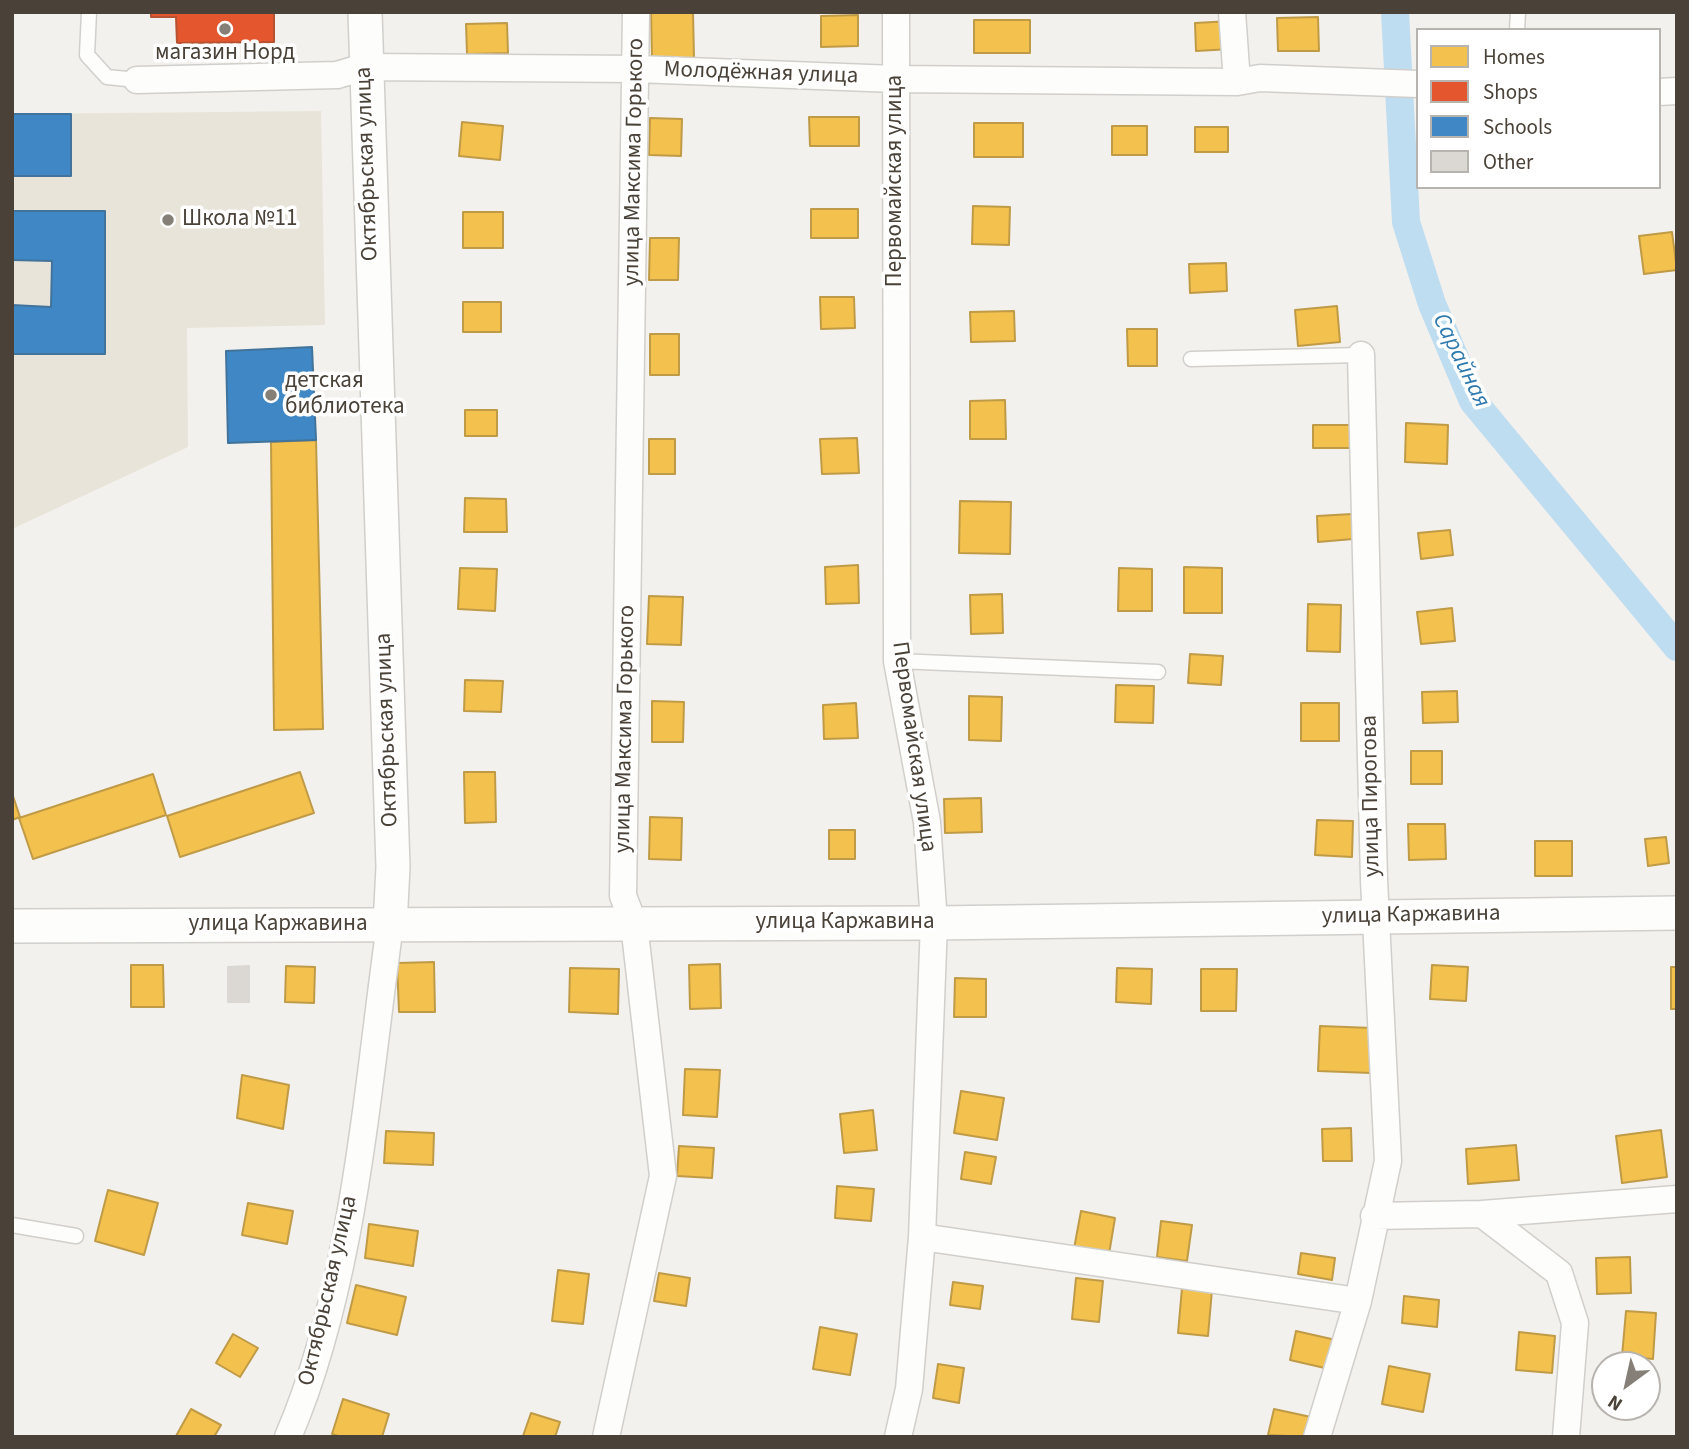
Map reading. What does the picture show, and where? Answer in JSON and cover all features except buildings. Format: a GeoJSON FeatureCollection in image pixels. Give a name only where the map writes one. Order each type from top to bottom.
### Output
{"type":"FeatureCollection","features":[{"type":"Feature","properties":{"kind":"street","name":"Октябрьская улица"},"geometry":{"type":"LineString","coordinates":[[288,1437],[303,1402],[330,1311],[349,1215],[390,925],[393,867],[364,67],[365,12]]}},
{"type":"Feature","properties":{"kind":"street","name":"улица Максима Горького"},"geometry":{"type":"LineString","coordinates":[[606,1437],[663,1176],[634,924],[623,896],[636,12]]}},
{"type":"Feature","properties":{"kind":"street","name":"Первомайская улица"},"geometry":{"type":"LineString","coordinates":[[896,12],[898,661],[927,822],[934,923],[922,1237],[909,1389],[898,1437]]}},
{"type":"Feature","properties":{"kind":"street"},"geometry":{"type":"LineString","coordinates":[[1232,12],[1248,80]]}},
{"type":"Feature","properties":{"kind":"street","name":"Молодёжная улица"},"geometry":{"type":"LineString","coordinates":[[137,80],[337,75],[364,67],[637,69],[895,79],[1248,80],[1416,84]]}},
{"type":"Feature","properties":{"kind":"street","name":"улица Пирогова"},"geometry":{"type":"LineString","coordinates":[[1317,1437],[1358,1301],[1374,1216],[1388,1161],[1374,880],[1361,355]]}},
{"type":"Feature","properties":{"kind":"street","name":"улица Каржавина"},"geometry":{"type":"LineString","coordinates":[[12,926],[934,923],[1669,913]]}},
{"type":"Feature","properties":{"kind":"street"},"geometry":{"type":"LineString","coordinates":[[1374,1216],[1482,1214],[1677,1199]]}},
{"type":"Feature","properties":{"kind":"street"},"geometry":{"type":"LineString","coordinates":[[1482,1214],[1559,1273],[1575,1323],[1566,1437]]}},
{"type":"Feature","properties":{"kind":"street"},"geometry":{"type":"LineString","coordinates":[[922,1237],[1358,1301]]}},
{"type":"Feature","properties":{"kind":"lane"},"geometry":{"type":"LineString","coordinates":[[89,12],[87,55],[107,77],[137,80]]}},
{"type":"Feature","properties":{"kind":"lane"},"geometry":{"type":"LineString","coordinates":[[1191,359],[1361,355]]}},
{"type":"Feature","properties":{"kind":"lane"},"geometry":{"type":"LineString","coordinates":[[898,661],[1158,672]]}},
{"type":"Feature","properties":{"kind":"lane"},"geometry":{"type":"LineString","coordinates":[[12,1225],[76,1236]]}},
{"type":"Feature","properties":{"kind":"shaded area","name":"Школа №11"},"geometry":{"type":"Polygon","coordinates":[[[321,111],[325,325],[187,328],[188,447],[12,529],[12,114],[321,111]]]}},
{"type":"Feature","properties":{"kind":"waterway","name":"Сарайная"},"geometry":{"type":"LineString","coordinates":[[1395,12],[1406,222],[1432,304],[1473,401],[1677,647]]}},
{"type":"Feature","properties":{"kind":"place","name":"магазин Норд"},"geometry":{"type":"Point","coordinates":[225,29]}},
{"type":"Feature","properties":{"kind":"place","name":"Школа №11"},"geometry":{"type":"Point","coordinates":[168,220]}},
{"type":"Feature","properties":{"kind":"place","name":"детская библиотека"},"geometry":{"type":"Point","coordinates":[271,395]}}]}
